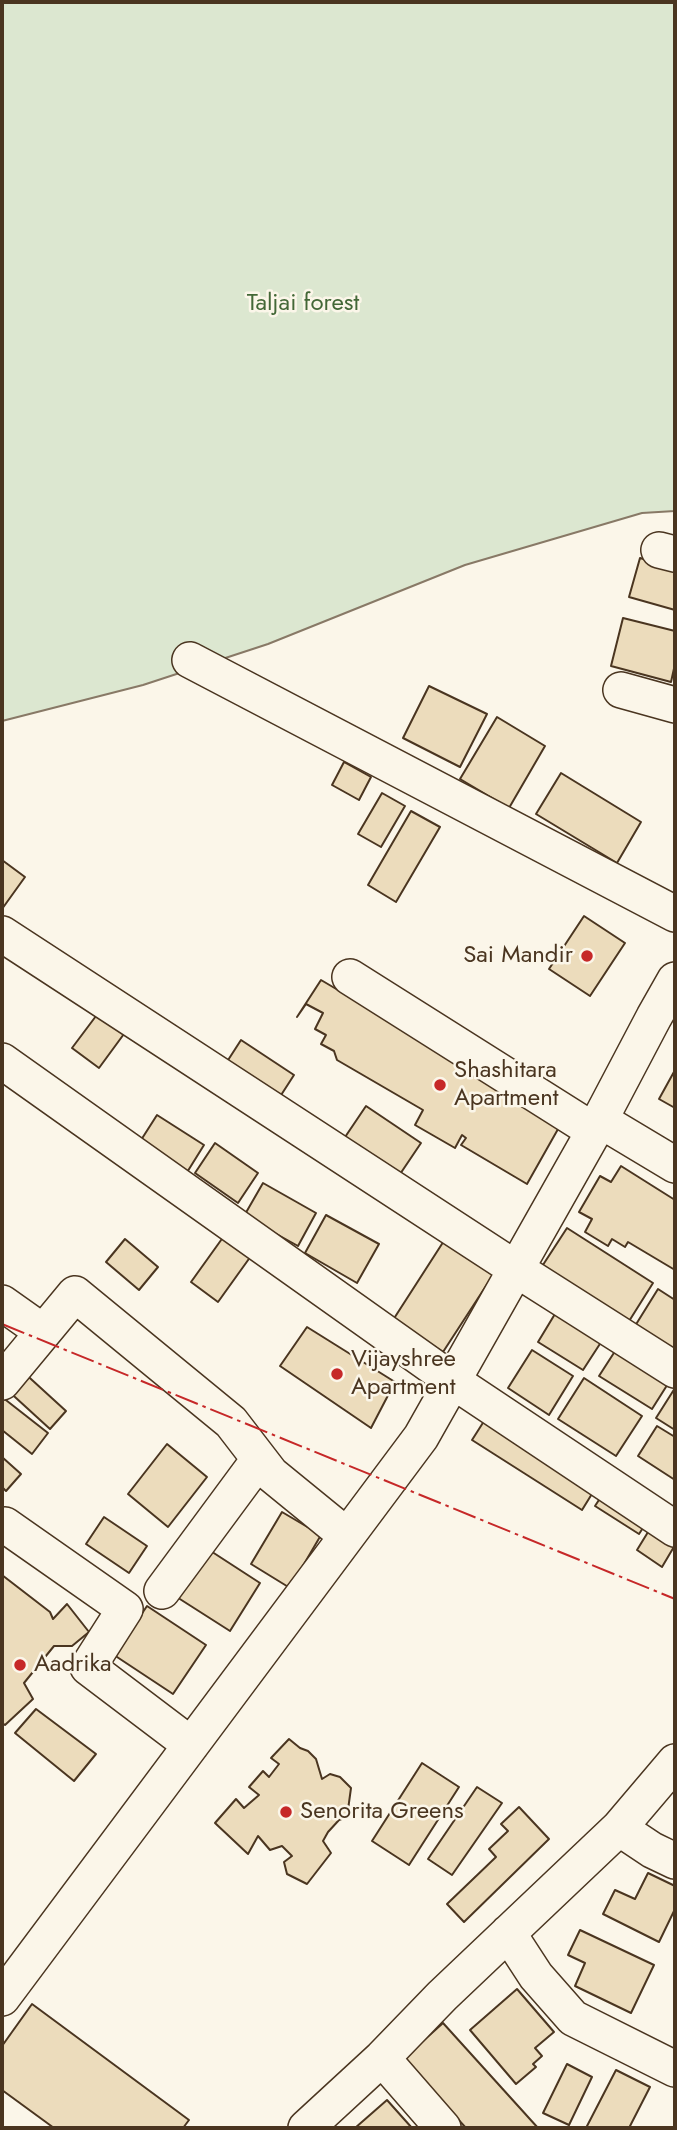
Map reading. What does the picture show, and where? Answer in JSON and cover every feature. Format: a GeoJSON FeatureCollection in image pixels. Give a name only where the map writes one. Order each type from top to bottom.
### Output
{"type":"FeatureCollection","features":[{"type":"Feature","properties":{"kind":"street"},"geometry":{"type":"LineString","coordinates":[[190,660],[675,914]]}},
{"type":"Feature","properties":{"kind":"street"},"geometry":{"type":"LineString","coordinates":[[621,690],[675,705]]}},
{"type":"Feature","properties":{"kind":"street"},"geometry":{"type":"LineString","coordinates":[[2,934],[675,1370]]}},
{"type":"Feature","properties":{"kind":"street"},"geometry":{"type":"LineString","coordinates":[[349,977],[597,1126],[675,1165]]}},
{"type":"Feature","properties":{"kind":"street"},"geometry":{"type":"LineString","coordinates":[[2,1998],[421,1437],[597,1126],[675,981]]}},
{"type":"Feature","properties":{"kind":"street"},"geometry":{"type":"LineString","coordinates":[[2,1061],[453,1381],[675,1529]]}},
{"type":"Feature","properties":{"kind":"street"},"geometry":{"type":"LineString","coordinates":[[2,1382],[75,1294],[231,1422],[258,1461],[271,1474],[347,1536]]}},
{"type":"Feature","properties":{"kind":"street"},"geometry":{"type":"LineString","coordinates":[[2,1303],[43,1332]]}},
{"type":"Feature","properties":{"kind":"street"},"geometry":{"type":"LineString","coordinates":[[162,1591],[258,1461]]}},
{"type":"Feature","properties":{"kind":"street"},"geometry":{"type":"LineString","coordinates":[[5,1525],[125,1609],[88,1667],[191,1745]]}},
{"type":"Feature","properties":{"kind":"street"},"geometry":{"type":"LineString","coordinates":[[306,2128],[619,1828],[675,1762]]}},
{"type":"Feature","properties":{"kind":"street"},"geometry":{"type":"LineString","coordinates":[[619,1828],[652,1850],[675,1861]]}},
{"type":"Feature","properties":{"kind":"street"},"geometry":{"type":"LineString","coordinates":[[508,1933],[536,1976],[573,2018],[675,2069]]}},
{"type":"Feature","properties":{"kind":"street"},"geometry":{"type":"LineString","coordinates":[[382,2058],[443,2128]]}},
{"type":"Feature","properties":{"kind":"green space","name":"Taljai forest"},"geometry":{"type":"Polygon","coordinates":[[[2,2],[675,2],[675,511],[642,513],[465,565],[268,644],[143,685],[2,721],[2,2]]]}},
{"type":"Feature","properties":{"kind":"building"},"geometry":{"type":"Polygon","coordinates":[[[640,558],[675,568],[675,610],[629,597],[640,558]]]}},
{"type":"Feature","properties":{"kind":"building"},"geometry":{"type":"Polygon","coordinates":[[[623,618],[675,631],[675,664],[671,682],[611,666],[623,618]]]}},
{"type":"Feature","properties":{"kind":"building"},"geometry":{"type":"Polygon","coordinates":[[[429,686],[487,714],[460,767],[403,738],[429,686]]]}},
{"type":"Feature","properties":{"kind":"building"},"geometry":{"type":"Polygon","coordinates":[[[497,717],[545,746],[509,808],[460,779],[497,717]]]}},
{"type":"Feature","properties":{"kind":"building"},"geometry":{"type":"Polygon","coordinates":[[[344,762],[371,777],[359,800],[332,785],[344,762]]]}},
{"type":"Feature","properties":{"kind":"building"},"geometry":{"type":"Polygon","coordinates":[[[561,773],[641,822],[617,863],[536,814],[561,773]]]}},
{"type":"Feature","properties":{"kind":"building"},"geometry":{"type":"Polygon","coordinates":[[[382,793],[405,806],[381,847],[358,834],[382,793]]]}},
{"type":"Feature","properties":{"kind":"building"},"geometry":{"type":"Polygon","coordinates":[[[411,811],[440,827],[396,902],[368,885],[411,811]]]}},
{"type":"Feature","properties":{"kind":"building"},"geometry":{"type":"Polygon","coordinates":[[[2,860],[25,877],[2,909],[2,860]]]}},
{"type":"Feature","properties":{"kind":"building","name":"Sai Mandir"},"geometry":{"type":"Polygon","coordinates":[[[584,916],[625,943],[590,996],[549,969],[584,916]]]}},
{"type":"Feature","properties":{"kind":"building","name":"Shashitara Apartment"},"geometry":{"type":"Polygon","coordinates":[[[321,980],[562,1122],[527,1184],[461,1145],[466,1138],[462,1135],[455,1148],[415,1125],[423,1110],[337,1060],[334,1051],[321,1044],[326,1035],[315,1029],[323,1013],[306,1004],[297,1017],[321,980]]]}},
{"type":"Feature","properties":{"kind":"building"},"geometry":{"type":"Polygon","coordinates":[[[105,1004],[132,1023],[99,1068],[72,1048],[105,1004]]]}},
{"type":"Feature","properties":{"kind":"building"},"geometry":{"type":"Polygon","coordinates":[[[241,1040],[294,1075],[274,1106],[221,1071],[241,1040]]]}},
{"type":"Feature","properties":{"kind":"building"},"geometry":{"type":"Polygon","coordinates":[[[675,1070],[675,1108],[659,1099],[675,1070]]]}},
{"type":"Feature","properties":{"kind":"building"},"geometry":{"type":"Polygon","coordinates":[[[366,1106],[421,1143],[392,1186],[337,1149],[366,1106]]]}},
{"type":"Feature","properties":{"kind":"building"},"geometry":{"type":"Polygon","coordinates":[[[157,1115],[204,1145],[181,1182],[134,1151],[157,1115]]]}},
{"type":"Feature","properties":{"kind":"building"},"geometry":{"type":"Polygon","coordinates":[[[215,1143],[258,1173],[238,1203],[195,1173],[215,1143]]]}},
{"type":"Feature","properties":{"kind":"building"},"geometry":{"type":"Polygon","coordinates":[[[621,1166],[675,1200],[675,1270],[628,1242],[625,1247],[612,1239],[608,1246],[585,1232],[592,1219],[579,1212],[600,1176],[611,1182],[621,1166]]]}},
{"type":"Feature","properties":{"kind":"building"},"geometry":{"type":"Polygon","coordinates":[[[263,1183],[316,1213],[298,1246],[244,1216],[263,1183]]]}},
{"type":"Feature","properties":{"kind":"building"},"geometry":{"type":"Polygon","coordinates":[[[326,1215],[379,1244],[357,1283],[305,1253],[326,1215]]]}},
{"type":"Feature","properties":{"kind":"building"},"geometry":{"type":"Polygon","coordinates":[[[567,1228],[653,1283],[626,1326],[539,1271],[567,1228]]]}},
{"type":"Feature","properties":{"kind":"building"},"geometry":{"type":"Polygon","coordinates":[[[229,1229],[256,1249],[218,1302],[191,1282],[229,1229]]]}},
{"type":"Feature","properties":{"kind":"building"},"geometry":{"type":"Polygon","coordinates":[[[449,1233],[499,1266],[443,1352],[393,1320],[449,1233]]]}},
{"type":"Feature","properties":{"kind":"building"},"geometry":{"type":"Polygon","coordinates":[[[125,1239],[158,1267],[139,1290],[106,1262],[125,1239]]]}},
{"type":"Feature","properties":{"kind":"building"},"geometry":{"type":"Polygon","coordinates":[[[658,1289],[675,1300],[675,1352],[635,1326],[658,1289]]]}},
{"type":"Feature","properties":{"kind":"building"},"geometry":{"type":"Polygon","coordinates":[[[561,1304],[607,1333],[583,1370],[538,1342],[561,1304]]]}},
{"type":"Feature","properties":{"kind":"building","name":"Vijayshree Apartment"},"geometry":{"type":"Polygon","coordinates":[[[307,1327],[395,1382],[371,1428],[280,1366],[307,1327]]]}},
{"type":"Feature","properties":{"kind":"building"},"geometry":{"type":"Polygon","coordinates":[[[619,1345],[671,1379],[652,1409],[599,1376],[619,1345]]]}},
{"type":"Feature","properties":{"kind":"building"},"geometry":{"type":"Polygon","coordinates":[[[532,1350],[573,1376],[549,1415],[508,1388],[532,1350]]]}},
{"type":"Feature","properties":{"kind":"building"},"geometry":{"type":"Polygon","coordinates":[[[20,1369],[66,1411],[50,1429],[4,1387],[20,1369]]]}},
{"type":"Feature","properties":{"kind":"building"},"geometry":{"type":"Polygon","coordinates":[[[584,1378],[642,1416],[616,1456],[558,1419],[584,1378]]]}},
{"type":"Feature","properties":{"kind":"building"},"geometry":{"type":"Polygon","coordinates":[[[675,1388],[675,1430],[656,1418],[675,1388]]]}},
{"type":"Feature","properties":{"kind":"building"},"geometry":{"type":"Polygon","coordinates":[[[2,1397],[48,1433],[32,1454],[2,1430],[2,1397]]]}},
{"type":"Feature","properties":{"kind":"building"},"geometry":{"type":"Polygon","coordinates":[[[493,1407],[603,1476],[582,1510],[472,1440],[493,1407]]]}},
{"type":"Feature","properties":{"kind":"building"},"geometry":{"type":"Polygon","coordinates":[[[657,1426],[675,1437],[675,1480],[638,1456],[657,1426]]]}},
{"type":"Feature","properties":{"kind":"building"},"geometry":{"type":"Polygon","coordinates":[[[167,1444],[207,1477],[168,1527],[128,1494],[167,1444]]]}},
{"type":"Feature","properties":{"kind":"building"},"geometry":{"type":"Polygon","coordinates":[[[2,1457],[21,1474],[6,1491],[2,1487],[2,1457]]]}},
{"type":"Feature","properties":{"kind":"building"},"geometry":{"type":"Polygon","coordinates":[[[610,1483],[654,1511],[639,1534],[595,1506],[610,1483]]]}},
{"type":"Feature","properties":{"kind":"building"},"geometry":{"type":"Polygon","coordinates":[[[664,1506],[675,1545],[662,1567],[637,1550],[664,1506]]]}},
{"type":"Feature","properties":{"kind":"building"},"geometry":{"type":"Polygon","coordinates":[[[282,1512],[321,1535],[290,1588],[251,1564],[282,1512]]]}},
{"type":"Feature","properties":{"kind":"building"},"geometry":{"type":"Polygon","coordinates":[[[104,1517],[147,1546],[129,1573],[86,1544],[104,1517]]]}},
{"type":"Feature","properties":{"kind":"building"},"geometry":{"type":"Polygon","coordinates":[[[203,1546],[260,1583],[230,1631],[172,1594],[203,1546]]]}},
{"type":"Feature","properties":{"kind":"building","name":"Aadrika"},"geometry":{"type":"Polygon","coordinates":[[[2,1575],[50,1612],[53,1619],[67,1604],[89,1632],[72,1646],[54,1646],[24,1683],[33,1699],[5,1725],[2,1723],[2,1575]]]}},
{"type":"Feature","properties":{"kind":"building"},"geometry":{"type":"Polygon","coordinates":[[[147,1606],[206,1645],[173,1694],[114,1655],[147,1606]]]}},
{"type":"Feature","properties":{"kind":"building","name":"Aadrika"},"geometry":{"type":"Polygon","coordinates":[[[36,1709],[96,1754],[74,1781],[15,1733],[36,1709]]]}},
{"type":"Feature","properties":{"kind":"building","name":"Senorita Greens"},"geometry":{"type":"Polygon","coordinates":[[[289,1739],[316,1759],[322,1779],[330,1774],[340,1777],[351,1788],[347,1817],[339,1820],[323,1841],[331,1853],[307,1884],[287,1874],[284,1862],[292,1856],[282,1846],[270,1850],[258,1836],[248,1854],[215,1823],[236,1799],[244,1808],[259,1795],[249,1787],[263,1771],[269,1777],[279,1764],[271,1758],[289,1739]]]}},
{"type":"Feature","properties":{"kind":"building"},"geometry":{"type":"Polygon","coordinates":[[[422,1763],[459,1787],[409,1865],[372,1841],[422,1763]]]}},
{"type":"Feature","properties":{"kind":"building"},"geometry":{"type":"Polygon","coordinates":[[[477,1787],[502,1803],[452,1875],[428,1859],[477,1787]]]}},
{"type":"Feature","properties":{"kind":"building"},"geometry":{"type":"Polygon","coordinates":[[[519,1807],[549,1839],[464,1922],[447,1904],[496,1857],[489,1849],[508,1831],[501,1824],[519,1807]]]}},
{"type":"Feature","properties":{"kind":"building"},"geometry":{"type":"Polygon","coordinates":[[[648,1873],[675,1886],[675,1909],[659,1942],[603,1914],[615,1890],[635,1899],[648,1873]]]}},
{"type":"Feature","properties":{"kind":"building"},"geometry":{"type":"Polygon","coordinates":[[[580,1930],[654,1965],[631,2013],[575,1986],[585,1963],[568,1955],[580,1930]]]}},
{"type":"Feature","properties":{"kind":"building"},"geometry":{"type":"Polygon","coordinates":[[[517,1989],[554,2032],[535,2048],[542,2056],[533,2064],[536,2067],[516,2084],[470,2030],[517,1989]]]}},
{"type":"Feature","properties":{"kind":"building"},"geometry":{"type":"Polygon","coordinates":[[[32,2004],[189,2120],[183,2128],[54,2128],[2,2090],[2,2046],[32,2004]]]}},
{"type":"Feature","properties":{"kind":"building"},"geometry":{"type":"Polygon","coordinates":[[[443,2023],[538,2128],[466,2128],[403,2059],[443,2023]]]}},
{"type":"Feature","properties":{"kind":"building"},"geometry":{"type":"Polygon","coordinates":[[[567,2064],[592,2077],[569,2125],[543,2113],[567,2064]]]}},
{"type":"Feature","properties":{"kind":"building"},"geometry":{"type":"Polygon","coordinates":[[[616,2070],[650,2087],[629,2128],[586,2128],[616,2070]]]}},
{"type":"Feature","properties":{"kind":"building"},"geometry":{"type":"Polygon","coordinates":[[[387,2100],[412,2128],[355,2128],[387,2100]]]}},
{"type":"Feature","properties":{"kind":"power"},"geometry":{"type":"LineString","coordinates":[[2,1324],[675,1599]]}},
{"type":"Feature","properties":{"kind":"place","name":"Sai Mandir"},"geometry":{"type":"Point","coordinates":[587,956]}},
{"type":"Feature","properties":{"kind":"place","name":"Shashitara Apartment"},"geometry":{"type":"Point","coordinates":[440,1085]}},
{"type":"Feature","properties":{"kind":"place","name":"Vijayshree Apartment"},"geometry":{"type":"Point","coordinates":[337,1374]}},
{"type":"Feature","properties":{"kind":"place","name":"Aadrika"},"geometry":{"type":"Point","coordinates":[20,1665]}},
{"type":"Feature","properties":{"kind":"place","name":"Senorita Greens"},"geometry":{"type":"Point","coordinates":[286,1812]}}]}
